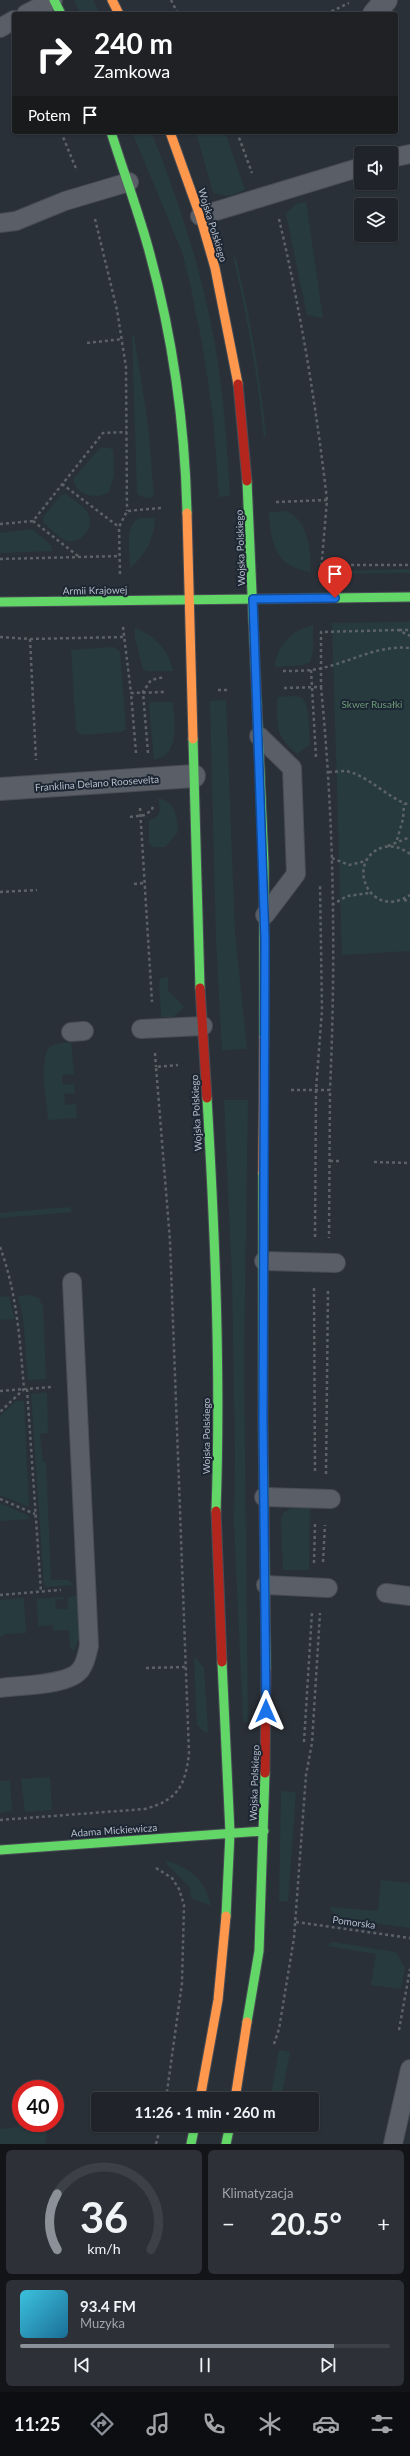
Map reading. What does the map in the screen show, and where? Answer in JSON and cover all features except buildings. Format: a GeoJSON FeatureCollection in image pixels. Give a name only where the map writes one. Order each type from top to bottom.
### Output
{"type":"FeatureCollection","features":[{"type":"Feature","properties":{"kind":"street"},"geometry":{"type":"LineString","coordinates":[[54,0],[59,12]]}},
{"type":"Feature","properties":{"kind":"street"},"geometry":{"type":"LineString","coordinates":[[112,0],[118,12]]}},
{"type":"Feature","properties":{"kind":"street"},"geometry":{"type":"LineString","coordinates":[[376,12],[386,0]]}},
{"type":"Feature","properties":{"kind":"street","name":"Wojska Polskiego"},"geometry":{"type":"LineString","coordinates":[[112,134],[129,182],[148,246],[168,331],[181,421],[191,600],[194,776],[204,1063],[213,1225],[218,1462],[216,1522],[230,1833],[230,1881],[221,1986],[201,2092]]}},
{"type":"Feature","properties":{"kind":"street","name":"Wojska Polskiego"},"geometry":{"type":"LineString","coordinates":[[171,134],[200,216],[226,313],[238,378],[244,436],[259,736],[265,915],[264,1497],[266,1585],[266,1742],[259,1951],[237,2092]]}},
{"type":"Feature","properties":{"kind":"street","name":"Armii Krajowej"},"geometry":{"type":"LineString","coordinates":[[0,602],[410,597]]}},
{"type":"Feature","properties":{"kind":"street","name":"Franklina Delano Roosevelta"},"geometry":{"type":"LineString","coordinates":[[0,789],[194,776]]}},
{"type":"Feature","properties":{"kind":"street","name":"Adama Mickiewicza"},"geometry":{"type":"LineString","coordinates":[[0,1850],[264,1831]]}},
{"type":"Feature","properties":{"kind":"street"},"geometry":{"type":"LineString","coordinates":[[191,2144],[194,2132]]}},
{"type":"Feature","properties":{"kind":"street"},"geometry":{"type":"LineString","coordinates":[[226,2144],[229,2132]]}},
{"type":"Feature","properties":{"kind":"lane"},"geometry":{"type":"LineString","coordinates":[[30,12],[54,0]]}},
{"type":"Feature","properties":{"kind":"lane"},"geometry":{"type":"LineString","coordinates":[[0,28],[12,21]]}},
{"type":"Feature","properties":{"kind":"lane"},"geometry":{"type":"LineString","coordinates":[[398,157],[410,154]]}},
{"type":"Feature","properties":{"kind":"lane"},"geometry":{"type":"LineString","coordinates":[[200,216],[354,169]]}},
{"type":"Feature","properties":{"kind":"lane"},"geometry":{"type":"LineString","coordinates":[[0,223],[16,221],[86,195],[129,182]]}},
{"type":"Feature","properties":{"kind":"lane"},"geometry":{"type":"LineString","coordinates":[[259,736],[292,768],[296,867],[296,874],[265,915]]}},
{"type":"Feature","properties":{"kind":"lane"},"geometry":{"type":"LineString","coordinates":[[147,1028],[203,1026]]}},
{"type":"Feature","properties":{"kind":"lane"},"geometry":{"type":"LineString","coordinates":[[264,1261],[326,1263]]}},
{"type":"Feature","properties":{"kind":"lane"},"geometry":{"type":"LineString","coordinates":[[0,1688],[60,1681],[72,1677],[81,1671],[89,1646],[72,1282]]}},
{"type":"Feature","properties":{"kind":"lane"},"geometry":{"type":"LineString","coordinates":[[264,1497],[324,1498]]}},
{"type":"Feature","properties":{"kind":"lane"},"geometry":{"type":"LineString","coordinates":[[266,1585],[321,1588]]}},
{"type":"Feature","properties":{"kind":"lane"},"geometry":{"type":"LineString","coordinates":[[386,1593],[410,1596]]}},
{"type":"Feature","properties":{"kind":"lane"},"geometry":{"type":"LineString","coordinates":[[393,2144],[410,2069]]}},
{"type":"Feature","properties":{"kind":"path"},"geometry":{"type":"LineString","coordinates":[[172,0],[177,12]]}},
{"type":"Feature","properties":{"kind":"path"},"geometry":{"type":"LineString","coordinates":[[330,12],[354,0]]}},
{"type":"Feature","properties":{"kind":"path"},"geometry":{"type":"LineString","coordinates":[[62,134],[92,209],[123,339],[126,367],[127,511]]}},
{"type":"Feature","properties":{"kind":"path"},"geometry":{"type":"LineString","coordinates":[[278,214],[302,321],[319,431],[327,500]]}},
{"type":"Feature","properties":{"kind":"path"},"geometry":{"type":"LineString","coordinates":[[87,343],[123,339]]}},
{"type":"Feature","properties":{"kind":"path"},"geometry":{"type":"LineString","coordinates":[[33,521],[103,433],[127,432]]}},
{"type":"Feature","properties":{"kind":"path"},"geometry":{"type":"LineString","coordinates":[[62,484],[119,527]]}},
{"type":"Feature","properties":{"kind":"path"},"geometry":{"type":"LineString","coordinates":[[0,524],[33,521],[78,557]]}},
{"type":"Feature","properties":{"kind":"path"},"geometry":{"type":"LineString","coordinates":[[0,559],[120,556]]}},
{"type":"Feature","properties":{"kind":"path"},"geometry":{"type":"LineString","coordinates":[[321,565],[410,564]]}},
{"type":"Feature","properties":{"kind":"path"},"geometry":{"type":"LineString","coordinates":[[398,630],[410,630]]}},
{"type":"Feature","properties":{"kind":"path"},"geometry":{"type":"LineString","coordinates":[[0,637],[30,639],[124,637],[131,693]]}},
{"type":"Feature","properties":{"kind":"path"},"geometry":{"type":"LineString","coordinates":[[30,639],[36,760]]}},
{"type":"Feature","properties":{"kind":"path"},"geometry":{"type":"LineString","coordinates":[[311,670],[316,764]]}},
{"type":"Feature","properties":{"kind":"path"},"geometry":{"type":"LineString","coordinates":[[304,1742],[321,1588],[324,1498],[314,1457],[326,1263],[330,1161],[330,1090],[334,1014],[329,772],[321,687]]}},
{"type":"Feature","properties":{"kind":"path"},"geometry":{"type":"LineString","coordinates":[[329,772],[346,771],[360,777],[404,804],[410,806]]}},
{"type":"Feature","properties":{"kind":"path"},"geometry":{"type":"LineString","coordinates":[[0,1820],[145,1809],[160,1805],[173,1797],[185,1777],[189,1754],[170,1241],[156,1067],[147,1028],[144,883],[138,780]]}},
{"type":"Feature","properties":{"kind":"path"},"geometry":{"type":"LineString","coordinates":[[397,840],[403,818],[404,804]]}},
{"type":"Feature","properties":{"kind":"path"},"geometry":{"type":"LineString","coordinates":[[331,858],[349,865],[366,860],[372,854],[397,840],[410,837]]}},
{"type":"Feature","properties":{"kind":"path"},"geometry":{"type":"LineString","coordinates":[[388,846],[396,846],[410,854]]}},
{"type":"Feature","properties":{"kind":"path"},"geometry":{"type":"LineString","coordinates":[[366,860],[363,878],[371,893],[386,902],[403,899],[410,895]]}},
{"type":"Feature","properties":{"kind":"path"},"geometry":{"type":"LineString","coordinates":[[272,2049],[279,2029],[296,1922],[306,1775],[312,1743],[321,1588],[324,1498],[326,1263],[316,1090],[322,1010],[320,878]]}},
{"type":"Feature","properties":{"kind":"path"},"geometry":{"type":"LineString","coordinates":[[134,884],[144,883]]}},
{"type":"Feature","properties":{"kind":"path"},"geometry":{"type":"LineString","coordinates":[[0,892],[37,890]]}},
{"type":"Feature","properties":{"kind":"path"},"geometry":{"type":"LineString","coordinates":[[332,906],[347,896],[371,893]]}},
{"type":"Feature","properties":{"kind":"path"},"geometry":{"type":"LineString","coordinates":[[403,899],[410,901]]}},
{"type":"Feature","properties":{"kind":"path"},"geometry":{"type":"LineString","coordinates":[[156,1067],[204,1063]]}},
{"type":"Feature","properties":{"kind":"path"},"geometry":{"type":"LineString","coordinates":[[265,1090],[330,1090]]}},
{"type":"Feature","properties":{"kind":"path"},"geometry":{"type":"LineString","coordinates":[[330,1161],[339,1161]]}},
{"type":"Feature","properties":{"kind":"path"},"geometry":{"type":"LineString","coordinates":[[374,1162],[410,1163]]}},
{"type":"Feature","properties":{"kind":"path"},"geometry":{"type":"LineString","coordinates":[[0,1247],[10,1274],[19,1319],[26,1389],[41,1592]]}},
{"type":"Feature","properties":{"kind":"path"},"geometry":{"type":"LineString","coordinates":[[0,1391],[55,1387]]}},
{"type":"Feature","properties":{"kind":"path"},"geometry":{"type":"LineString","coordinates":[[0,1412],[26,1389]]}},
{"type":"Feature","properties":{"kind":"path"},"geometry":{"type":"LineString","coordinates":[[0,1499],[35,1514]]}},
{"type":"Feature","properties":{"kind":"path"},"geometry":{"type":"LineString","coordinates":[[0,1595],[62,1590]]}},
{"type":"Feature","properties":{"kind":"path"},"geometry":{"type":"LineString","coordinates":[[146,1668],[185,1667]]}},
{"type":"Feature","properties":{"kind":"path"},"geometry":{"type":"LineString","coordinates":[[154,1867],[172,1878],[179,1889],[184,1905],[182,1983],[167,2092]]}},
{"type":"Feature","properties":{"kind":"path","name":"Pomorska"},"geometry":{"type":"LineString","coordinates":[[296,1922],[410,1938]]}},
{"type":"Feature","properties":{"kind":"path"},"geometry":{"type":"LineString","coordinates":[[399,2030],[410,1969]]}},
{"type":"Feature","properties":{"kind":"path"},"geometry":{"type":"LineString","coordinates":[[156,2144],[159,2132]]}},
{"type":"Feature","properties":{"kind":"green space"},"geometry":{"type":"Polygon","coordinates":[[[74,0],[93,0],[99,12],[80,12],[74,0]]]}},
{"type":"Feature","properties":{"kind":"green space"},"geometry":{"type":"Polygon","coordinates":[[[133,134],[152,134],[180,210],[196,263],[210,318],[221,383],[230,496],[219,497],[213,416],[203,348],[182,252],[133,134]]]}},
{"type":"Feature","properties":{"kind":"green space"},"geometry":{"type":"Polygon","coordinates":[[[197,134],[226,134],[245,190],[227,196],[213,193],[197,134]]]}},
{"type":"Feature","properties":{"kind":"green space"},"geometry":{"type":"Polygon","coordinates":[[[306,202],[323,318],[307,315],[286,214],[296,204],[306,202]]]}},
{"type":"Feature","properties":{"kind":"green space"},"geometry":{"type":"Polygon","coordinates":[[[233,256],[236,258],[254,346],[266,434],[264,439],[252,347],[233,256]]]}},
{"type":"Feature","properties":{"kind":"green space"},"geometry":{"type":"Polygon","coordinates":[[[132,335],[134,335],[148,424],[154,497],[145,498],[137,494],[132,335]]]}},
{"type":"Feature","properties":{"kind":"green space"},"geometry":{"type":"Polygon","coordinates":[[[101,447],[110,448],[113,450],[114,476],[109,492],[98,496],[88,495],[78,489],[73,479],[101,447]]]}},
{"type":"Feature","properties":{"kind":"green space"},"geometry":{"type":"Polygon","coordinates":[[[66,494],[83,507],[89,516],[90,522],[87,532],[79,539],[74,541],[68,541],[58,536],[44,523],[43,517],[61,495],[66,494]]]}},
{"type":"Feature","properties":{"kind":"green space"},"geometry":{"type":"Polygon","coordinates":[[[287,511],[300,522],[304,529],[309,546],[311,572],[290,565],[282,559],[277,552],[271,534],[269,512],[287,511]]]}},
{"type":"Feature","properties":{"kind":"green space"},"geometry":{"type":"Polygon","coordinates":[[[139,518],[155,518],[153,533],[145,552],[130,568],[129,540],[131,527],[139,518]]]}},
{"type":"Feature","properties":{"kind":"green space"},"geometry":{"type":"Polygon","coordinates":[[[32,529],[51,545],[52,551],[0,553],[0,533],[32,529]]]}},
{"type":"Feature","properties":{"kind":"green space"},"geometry":{"type":"Polygon","coordinates":[[[410,569],[410,573],[330,574],[330,571],[410,569]]]}},
{"type":"Feature","properties":{"kind":"green space","name":"Skwer Rusałki"},"geometry":{"type":"Polygon","coordinates":[[[410,622],[410,951],[342,955],[332,623],[410,622]]]}},
{"type":"Feature","properties":{"kind":"green space"},"geometry":{"type":"Polygon","coordinates":[[[313,625],[313,650],[310,662],[303,665],[275,667],[276,659],[282,645],[298,631],[313,625]]]}},
{"type":"Feature","properties":{"kind":"green space"},"geometry":{"type":"Polygon","coordinates":[[[135,628],[149,635],[160,645],[171,663],[173,671],[147,671],[143,669],[135,638],[135,628]]]}},
{"type":"Feature","properties":{"kind":"green space"},"geometry":{"type":"Polygon","coordinates":[[[114,647],[120,652],[126,729],[122,732],[81,735],[76,730],[71,650],[114,647]]]}},
{"type":"Feature","properties":{"kind":"green space"},"geometry":{"type":"Polygon","coordinates":[[[293,696],[302,698],[305,701],[309,720],[310,744],[297,754],[289,747],[280,735],[277,723],[277,697],[293,696]]]}},
{"type":"Feature","properties":{"kind":"green space"},"geometry":{"type":"Polygon","coordinates":[[[226,700],[235,932],[247,1049],[222,1050],[216,940],[210,701],[226,700]]]}},
{"type":"Feature","properties":{"kind":"green space"},"geometry":{"type":"Polygon","coordinates":[[[151,702],[173,702],[175,728],[172,745],[168,752],[163,757],[154,760],[149,705],[151,702]]]}},
{"type":"Feature","properties":{"kind":"green space"},"geometry":{"type":"Polygon","coordinates":[[[158,798],[164,800],[172,806],[177,820],[178,832],[165,847],[153,847],[149,843],[149,821],[158,816],[160,810],[158,798]]]}},
{"type":"Feature","properties":{"kind":"green space"},"geometry":{"type":"Polygon","coordinates":[[[168,977],[168,990],[184,1007],[173,1017],[161,1017],[159,982],[161,978],[168,977]]]}},
{"type":"Feature","properties":{"kind":"green space"},"geometry":{"type":"Polygon","coordinates":[[[71,1042],[74,1074],[62,1075],[63,1085],[74,1084],[75,1093],[64,1094],[65,1105],[76,1104],[77,1118],[48,1120],[44,1071],[46,1053],[52,1046],[60,1043],[71,1042]]]}},
{"type":"Feature","properties":{"kind":"green space"},"geometry":{"type":"Polygon","coordinates":[[[224,1100],[248,1100],[244,1359],[248,1721],[246,1723],[243,1721],[234,1522],[235,1454],[232,1279],[224,1100]]]}},
{"type":"Feature","properties":{"kind":"green space"},"geometry":{"type":"Polygon","coordinates":[[[69,1207],[73,1212],[0,1218],[0,1213],[69,1207]]]}},
{"type":"Feature","properties":{"kind":"green space"},"geometry":{"type":"Polygon","coordinates":[[[30,1295],[39,1298],[43,1307],[46,1379],[28,1380],[23,1318],[18,1296],[30,1295]]]}},
{"type":"Feature","properties":{"kind":"green space"},"geometry":{"type":"Polygon","coordinates":[[[9,1296],[15,1319],[0,1320],[0,1297],[9,1296]]]}},
{"type":"Feature","properties":{"kind":"green space"},"geometry":{"type":"Polygon","coordinates":[[[47,1392],[48,1433],[40,1434],[43,1462],[46,1462],[51,1580],[68,1580],[74,1585],[46,1587],[44,1584],[31,1394],[47,1392]]]}},
{"type":"Feature","properties":{"kind":"green space"},"geometry":{"type":"Polygon","coordinates":[[[16,1401],[24,1401],[29,1507],[0,1495],[0,1416],[16,1401]]]}},
{"type":"Feature","properties":{"kind":"green space"},"geometry":{"type":"Polygon","coordinates":[[[0,1503],[27,1515],[30,1519],[0,1521],[0,1503]]]}},
{"type":"Feature","properties":{"kind":"green space"},"geometry":{"type":"Polygon","coordinates":[[[294,1506],[310,1506],[309,1570],[283,1570],[281,1520],[283,1513],[294,1506]]]}},
{"type":"Feature","properties":{"kind":"green space"},"geometry":{"type":"Polygon","coordinates":[[[78,1596],[80,1635],[74,1651],[70,1648],[69,1630],[53,1631],[53,1625],[38,1626],[37,1599],[64,1597],[64,1599],[55,1600],[56,1609],[68,1609],[68,1597],[78,1596]]]}},
{"type":"Feature","properties":{"kind":"green space"},"geometry":{"type":"Polygon","coordinates":[[[24,1598],[26,1633],[5,1634],[0,1637],[0,1600],[24,1598]]]}},
{"type":"Feature","properties":{"kind":"green space"},"geometry":{"type":"Polygon","coordinates":[[[194,1656],[204,1668],[208,1732],[204,1732],[197,1725],[194,1656]]]}},
{"type":"Feature","properties":{"kind":"green space"},"geometry":{"type":"Polygon","coordinates":[[[50,1777],[52,1810],[25,1812],[21,1779],[50,1777]]]}},
{"type":"Feature","properties":{"kind":"green space"},"geometry":{"type":"Polygon","coordinates":[[[10,1780],[12,1811],[0,1813],[0,1781],[10,1780]]]}},
{"type":"Feature","properties":{"kind":"green space"},"geometry":{"type":"Polygon","coordinates":[[[281,1791],[296,1792],[288,1902],[279,1901],[281,1791]]]}},
{"type":"Feature","properties":{"kind":"green space"},"geometry":{"type":"Polygon","coordinates":[[[168,1861],[184,1868],[201,1882],[209,1897],[211,1906],[191,1898],[190,1888],[166,1863],[168,1861]]]}},
{"type":"Feature","properties":{"kind":"green space"},"geometry":{"type":"Polygon","coordinates":[[[381,1880],[410,1883],[410,1928],[340,1918],[330,1910],[331,1907],[378,1911],[381,1880]]]}},
{"type":"Feature","properties":{"kind":"green space"},"geometry":{"type":"Polygon","coordinates":[[[332,1942],[396,1952],[405,1968],[401,1989],[371,1985],[376,1954],[327,1946],[332,1942]]]}},
{"type":"Feature","properties":{"kind":"green space"},"geometry":{"type":"Polygon","coordinates":[[[279,2050],[290,2052],[282,2092],[271,2092],[279,2050]]]}},
{"type":"Feature","properties":{"kind":"green space"},"geometry":{"type":"Polygon","coordinates":[[[12,2128],[12,2132],[47,2132],[45,2144],[0,2144],[0,2129],[12,2128]]]}},
{"type":"Feature","properties":{"kind":"traffic: fast"},"geometry":{"type":"LineString","coordinates":[[54,0],[60,12]]}},
{"type":"Feature","properties":{"kind":"traffic: fast"},"geometry":{"type":"LineString","coordinates":[[112,134],[144,232],[164,312],[176,379],[180,412],[186,480],[187,513]]}},
{"type":"Feature","properties":{"kind":"traffic: fast"},"geometry":{"type":"LineString","coordinates":[[247,481],[264,864],[264,1037]]}},
{"type":"Feature","properties":{"kind":"traffic: fast"},"geometry":{"type":"LineString","coordinates":[[0,602],[410,597]]}},
{"type":"Feature","properties":{"kind":"traffic: fast"},"geometry":{"type":"LineString","coordinates":[[193,739],[200,988]]}},
{"type":"Feature","properties":{"kind":"traffic: fast"},"geometry":{"type":"LineString","coordinates":[[207,1098],[216,1304],[218,1408],[216,1511]]}},
{"type":"Feature","properties":{"kind":"traffic: fast"},"geometry":{"type":"LineString","coordinates":[[263,1173],[263,1420],[266,1669]]}},
{"type":"Feature","properties":{"kind":"traffic: fast"},"geometry":{"type":"LineString","coordinates":[[222,1662],[230,1833],[226,1916]]}},
{"type":"Feature","properties":{"kind":"traffic: fast"},"geometry":{"type":"LineString","coordinates":[[247,2022],[259,1951],[265,1773]]}},
{"type":"Feature","properties":{"kind":"traffic: fast"},"geometry":{"type":"LineString","coordinates":[[0,1850],[264,1831]]}},
{"type":"Feature","properties":{"kind":"traffic: fast"},"geometry":{"type":"LineString","coordinates":[[191,2144],[194,2132]]}},
{"type":"Feature","properties":{"kind":"traffic: fast"},"geometry":{"type":"LineString","coordinates":[[226,2144],[229,2132]]}},
{"type":"Feature","properties":{"kind":"traffic: slow"},"geometry":{"type":"LineString","coordinates":[[112,0],[118,12]]}},
{"type":"Feature","properties":{"kind":"traffic: slow"},"geometry":{"type":"LineString","coordinates":[[171,134],[200,216],[215,268],[238,384]]}},
{"type":"Feature","properties":{"kind":"traffic: slow"},"geometry":{"type":"LineString","coordinates":[[187,513],[193,739]]}},
{"type":"Feature","properties":{"kind":"traffic: slow"},"geometry":{"type":"LineString","coordinates":[[263,1173],[264,1037]]}},
{"type":"Feature","properties":{"kind":"traffic: slow"},"geometry":{"type":"LineString","coordinates":[[201,2092],[218,2000],[226,1916]]}},
{"type":"Feature","properties":{"kind":"traffic: slow"},"geometry":{"type":"LineString","coordinates":[[236,2092],[247,2022]]}},
{"type":"Feature","properties":{"kind":"traffic: jam"},"geometry":{"type":"LineString","coordinates":[[238,384],[247,481]]}},
{"type":"Feature","properties":{"kind":"traffic: jam"},"geometry":{"type":"LineString","coordinates":[[200,988],[207,1098]]}},
{"type":"Feature","properties":{"kind":"traffic: jam"},"geometry":{"type":"LineString","coordinates":[[216,1511],[222,1662]]}},
{"type":"Feature","properties":{"kind":"traffic: jam"},"geometry":{"type":"LineString","coordinates":[[265,1773],[266,1669]]}},
{"type":"Feature","properties":{"kind":"route"},"geometry":{"type":"LineString","coordinates":[[266,1711],[263,1420],[265,940],[264,864],[253,599],[335,598]]}}]}
